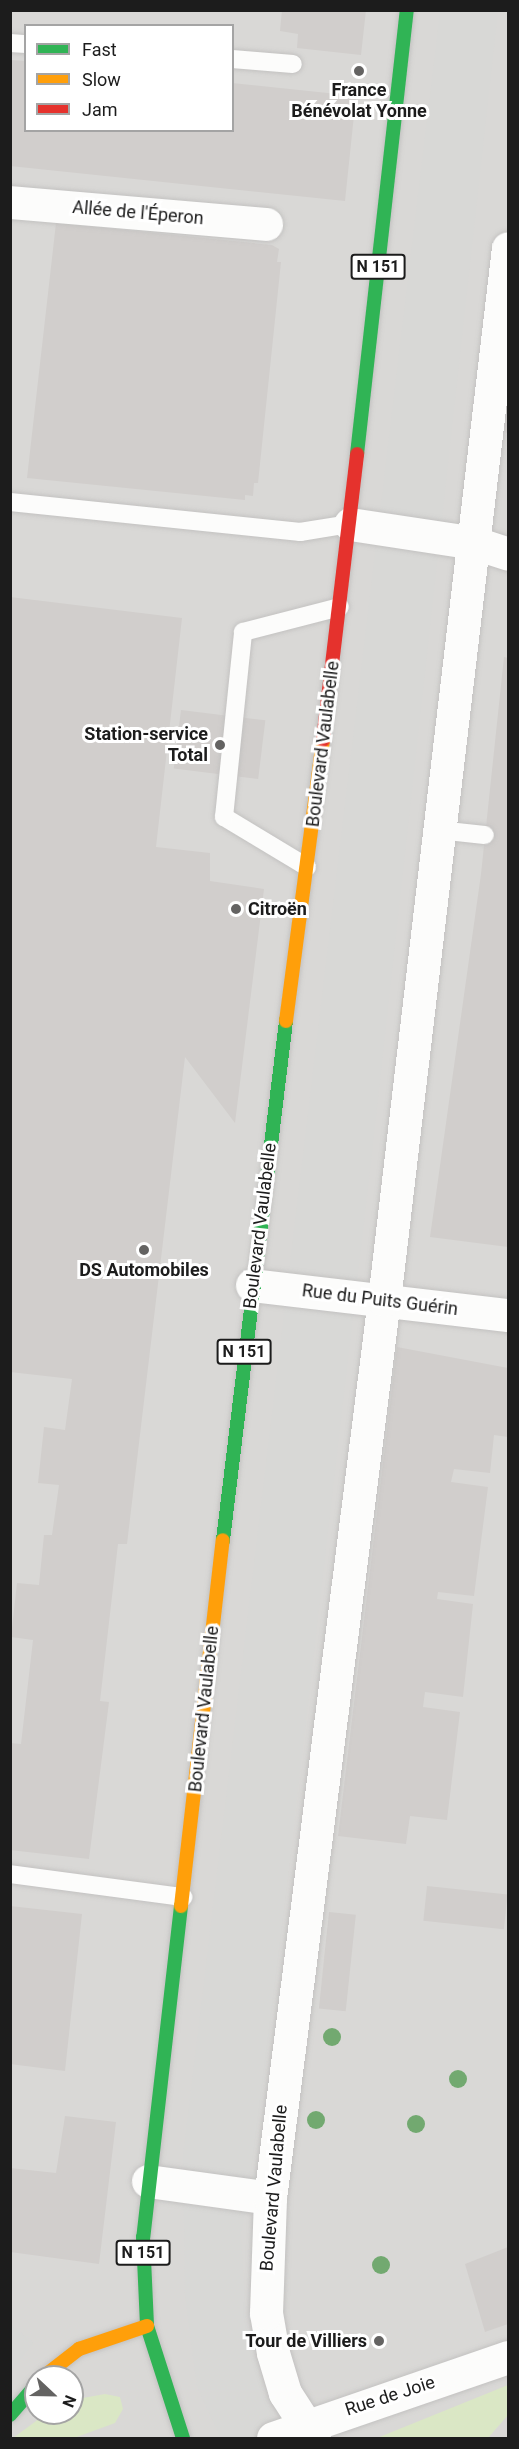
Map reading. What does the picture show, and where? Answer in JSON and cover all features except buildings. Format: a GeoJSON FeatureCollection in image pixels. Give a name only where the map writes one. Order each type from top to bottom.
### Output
{"type":"FeatureCollection","features":[{"type":"Feature","properties":{"kind":"main road","name":"Boulevard Vaulabelle"},"geometry":{"type":"LineString","coordinates":[[183,2439],[147,2326],[143,2237],[148,2181],[183,1897],[252,1285],[350,524],[407,10]]}},
{"type":"Feature","properties":{"kind":"main road"},"geometry":{"type":"LineString","coordinates":[[58,2365],[79,2349],[147,2326]]}},
{"type":"Feature","properties":{"kind":"main road"},"geometry":{"type":"LineString","coordinates":[[10,2415],[24,2399]]}},
{"type":"Feature","properties":{"kind":"street","name":"Allée de l'Éperon"},"geometry":{"type":"LineString","coordinates":[[10,202],[266,224]]}},
{"type":"Feature","properties":{"kind":"street","name":"Boulevard Vaulabelle"},"geometry":{"type":"LineString","coordinates":[[309,2432],[285,2393],[266,2313],[270,2198],[384,1300],[508,248]]}},
{"type":"Feature","properties":{"kind":"street"},"geometry":{"type":"LineString","coordinates":[[350,524],[474,543],[508,554]]}},
{"type":"Feature","properties":{"kind":"street","name":"Rue du Puits Guérin"},"geometry":{"type":"LineString","coordinates":[[252,1285],[508,1316]]}},
{"type":"Feature","properties":{"kind":"street"},"geometry":{"type":"LineString","coordinates":[[148,2181],[270,2198]]}},
{"type":"Feature","properties":{"kind":"street","name":"Rue de Joie"},"geometry":{"type":"LineString","coordinates":[[273,2439],[309,2432],[508,2357]]}},
{"type":"Feature","properties":{"kind":"lane"},"geometry":{"type":"LineString","coordinates":[[234,59],[293,64]]}},
{"type":"Feature","properties":{"kind":"lane"},"geometry":{"type":"LineString","coordinates":[[10,502],[300,532],[350,524]]}},
{"type":"Feature","properties":{"kind":"lane"},"geometry":{"type":"LineString","coordinates":[[307,867],[224,817],[243,632],[340,607]]}},
{"type":"Feature","properties":{"kind":"lane"},"geometry":{"type":"LineString","coordinates":[[438,830],[485,835]]}},
{"type":"Feature","properties":{"kind":"lane"},"geometry":{"type":"LineString","coordinates":[[10,1874],[183,1897]]}},
{"type":"Feature","properties":{"kind":"shaded area"},"geometry":{"type":"Polygon","coordinates":[[[11,11],[508,11],[508,2438],[11,2438],[11,11]]]}},
{"type":"Feature","properties":{"kind":"shaded area"},"geometry":{"type":"Polygon","coordinates":[[[440,11],[498,11],[371,1162],[264,2082],[241,2236],[246,2320],[265,2398],[284,2438],[221,2438],[197,2387],[185,2296],[183,2156],[440,11]]]}},
{"type":"Feature","properties":{"kind":"shaded area"},"geometry":{"type":"Polygon","coordinates":[[[11,2325],[34,2343],[11,2372],[11,2325]]]}},
{"type":"Feature","properties":{"kind":"green space"},"geometry":{"type":"Polygon","coordinates":[[[508,2385],[508,2415],[488,2438],[377,2438],[508,2385]]]}},
{"type":"Feature","properties":{"kind":"green space"},"geometry":{"type":"Polygon","coordinates":[[[105,2394],[120,2397],[123,2409],[115,2423],[74,2438],[13,2438],[31,2425],[84,2425],[84,2398],[105,2394]]]}},
{"type":"Feature","properties":{"kind":"traffic: fast"},"geometry":{"type":"LineString","coordinates":[[357,454],[407,10]]}},
{"type":"Feature","properties":{"kind":"traffic: fast"},"geometry":{"type":"LineString","coordinates":[[223,1540],[286,1021]]}},
{"type":"Feature","properties":{"kind":"traffic: fast"},"geometry":{"type":"LineString","coordinates":[[181,1906],[143,2237],[147,2326],[183,2438]]}},
{"type":"Feature","properties":{"kind":"traffic: fast"},"geometry":{"type":"LineString","coordinates":[[10,2415],[24,2399]]}},
{"type":"Feature","properties":{"kind":"traffic: slow"},"geometry":{"type":"LineString","coordinates":[[286,1021],[323,740]]}},
{"type":"Feature","properties":{"kind":"traffic: slow"},"geometry":{"type":"LineString","coordinates":[[181,1906],[223,1540]]}},
{"type":"Feature","properties":{"kind":"traffic: slow"},"geometry":{"type":"LineString","coordinates":[[58,2365],[79,2349],[147,2326]]}},
{"type":"Feature","properties":{"kind":"traffic: jam"},"geometry":{"type":"LineString","coordinates":[[323,740],[357,454]]}},
{"type":"Feature","properties":{"kind":"place","name":"France Bénévolat Yonne"},"geometry":{"type":"Point","coordinates":[359,71]}},
{"type":"Feature","properties":{"kind":"place","name":"Station-service Total"},"geometry":{"type":"Point","coordinates":[220,745]}},
{"type":"Feature","properties":{"kind":"place","name":"Citroën"},"geometry":{"type":"Point","coordinates":[236,909]}},
{"type":"Feature","properties":{"kind":"place","name":"DS Automobiles"},"geometry":{"type":"Point","coordinates":[144,1250]}},
{"type":"Feature","properties":{"kind":"place","name":"Tour de Villiers"},"geometry":{"type":"Point","coordinates":[379,2341]}}]}
